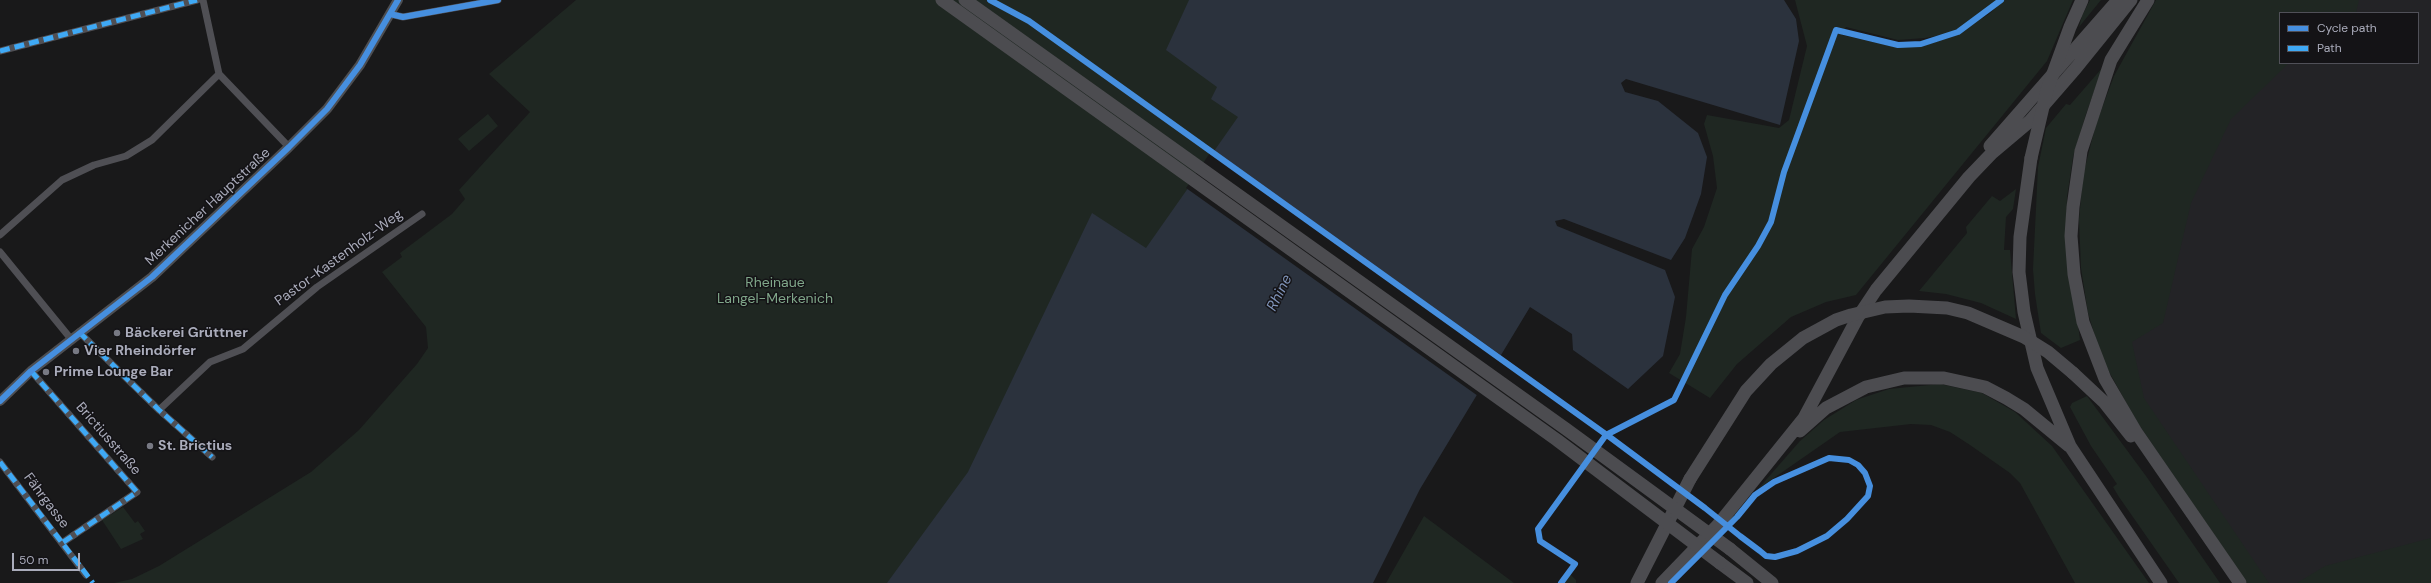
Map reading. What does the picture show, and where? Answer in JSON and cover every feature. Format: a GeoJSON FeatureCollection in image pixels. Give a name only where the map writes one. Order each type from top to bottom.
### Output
{"type":"FeatureCollection","features":[{"type":"Feature","properties":{"kind":"highway"},"geometry":{"type":"LineString","coordinates":[[942,0],[1557,440],[1747,583]]}},
{"type":"Feature","properties":{"kind":"highway"},"geometry":{"type":"LineString","coordinates":[[965,0],[1554,419],[1772,583]]}},
{"type":"Feature","properties":{"kind":"highway"},"geometry":{"type":"LineString","coordinates":[[2082,0],[2070,27],[2048,90],[2031,158],[2020,237],[2019,272],[2024,312],[2037,368],[2070,446],[2161,583]]}},
{"type":"Feature","properties":{"kind":"highway"},"geometry":{"type":"LineString","coordinates":[[1654,583],[1719,512],[1781,436],[1810,392],[1870,290],[1946,196],[2118,0]]}},
{"type":"Feature","properties":{"kind":"highway"},"geometry":{"type":"LineString","coordinates":[[1662,583],[1717,526],[1771,461],[1804,418],[1858,317],[1876,290],[1969,177],[1992,153],[2030,121],[2076,68],[2130,0]]}},
{"type":"Feature","properties":{"kind":"highway"},"geometry":{"type":"LineString","coordinates":[[2148,0],[2111,60],[2081,151],[2072,221],[2074,274],[2084,322],[2105,380],[2136,432],[2240,583]]}},
{"type":"Feature","properties":{"kind":"highway"},"geometry":{"type":"LineString","coordinates":[[1637,583],[1690,479],[1746,391],[1772,364],[1803,338],[1836,320],[1851,315],[1902,306],[1947,308],[1968,313],[2024,337],[2048,352],[2104,402],[2200,524]]}},
{"type":"Feature","properties":{"kind":"highway"},"geometry":{"type":"LineString","coordinates":[[1771,461],[1826,408],[1866,387],[1904,378],[1944,378],[1985,387],[2024,410],[2070,446]]}},
{"type":"Feature","properties":{"kind":"street"},"geometry":{"type":"LineString","coordinates":[[0,51],[197,0]]}},
{"type":"Feature","properties":{"kind":"street"},"geometry":{"type":"LineString","coordinates":[[203,0],[219,74],[289,148]]}},
{"type":"Feature","properties":{"kind":"street"},"geometry":{"type":"LineString","coordinates":[[390,14],[403,18],[498,0]]}},
{"type":"Feature","properties":{"kind":"street","name":"Merkenicher Hauptstraße"},"geometry":{"type":"LineString","coordinates":[[0,400],[31,371],[70,339],[152,277],[289,148],[327,109],[360,65],[396,1]]}},
{"type":"Feature","properties":{"kind":"street"},"geometry":{"type":"LineString","coordinates":[[0,235],[62,180],[94,165],[126,156],[152,140],[219,74]]}},
{"type":"Feature","properties":{"kind":"street","name":"Pastor-Kastenholz-Weg"},"geometry":{"type":"LineString","coordinates":[[158,410],[210,362],[243,349],[317,286],[422,214]]}},
{"type":"Feature","properties":{"kind":"street"},"geometry":{"type":"LineString","coordinates":[[0,252],[70,339]]}},
{"type":"Feature","properties":{"kind":"street"},"geometry":{"type":"LineString","coordinates":[[79,332],[158,410],[212,457]]}},
{"type":"Feature","properties":{"kind":"street","name":"Brictiusstraße"},"geometry":{"type":"LineString","coordinates":[[31,371],[138,492],[62,543]]}},
{"type":"Feature","properties":{"kind":"street","name":"Fährgasse"},"geometry":{"type":"LineString","coordinates":[[0,462],[86,575]]}},
{"type":"Feature","properties":{"kind":"shaded area"},"geometry":{"type":"Polygon","coordinates":[[[2196,0],[2431,0],[2431,583],[2259,583],[2139,418],[2107,321],[2196,0]]]}},
{"type":"Feature","properties":{"kind":"green space","name":"Rheinaue Langel-Merkenich"},"geometry":{"type":"Polygon","coordinates":[[[576,0],[1436,0],[1136,583],[114,583],[132,579],[159,566],[311,472],[359,430],[417,364],[428,348],[426,327],[382,272],[402,257],[400,253],[452,214],[465,199],[459,190],[530,112],[489,74],[576,0]]]}},
{"type":"Feature","properties":{"kind":"green space"},"geometry":{"type":"Polygon","coordinates":[[[1795,0],[2000,0],[1967,25],[1948,34],[1925,38],[1898,40],[1846,27],[1842,35],[1895,47],[1922,46],[1954,36],[1989,14],[2004,0],[2073,0],[2047,61],[1856,295],[1826,302],[1791,317],[1737,364],[1710,398],[1669,373],[1680,354],[1686,317],[1692,249],[1704,227],[1717,188],[1713,156],[1704,124],[1707,115],[1779,128],[1789,120],[1807,46],[1795,0]]]}},
{"type":"Feature","properties":{"kind":"green space"},"geometry":{"type":"Polygon","coordinates":[[[2090,0],[2101,0],[2079,27],[2082,16],[2090,0]]]}},
{"type":"Feature","properties":{"kind":"green space"},"geometry":{"type":"Polygon","coordinates":[[[2156,0],[2359,0],[2356,12],[2279,12],[2279,64],[2288,64],[2231,119],[2191,203],[2163,323],[2132,342],[2144,398],[2269,583],[2247,583],[2137,422],[2102,359],[2088,313],[2081,268],[2079,220],[2083,175],[2096,124],[2114,76],[2156,0]]]}},
{"type":"Feature","properties":{"kind":"green space"},"geometry":{"type":"Polygon","coordinates":[[[2103,67],[2086,114],[2073,157],[2067,197],[2066,234],[2080,340],[2061,348],[2041,333],[2035,294],[2033,269],[2038,167],[2046,128],[2066,104],[2070,105],[2103,67]]]}},
{"type":"Feature","properties":{"kind":"green space"},"geometry":{"type":"Polygon","coordinates":[[[488,114],[498,126],[469,151],[458,139],[488,114]]]}},
{"type":"Feature","properties":{"kind":"green space"},"geometry":{"type":"Polygon","coordinates":[[[2016,189],[2013,209],[2006,217],[2004,250],[2010,250],[2016,319],[1981,303],[1946,294],[1919,291],[1967,233],[1966,227],[1992,196],[2000,201],[2016,189]]]}},
{"type":"Feature","properties":{"kind":"green space"},"geometry":{"type":"Polygon","coordinates":[[[1940,384],[1982,393],[2015,412],[2052,446],[2149,583],[2075,583],[2020,483],[2010,473],[1970,445],[1950,432],[1931,425],[1911,424],[1840,432],[1758,489],[1800,441],[1824,420],[1856,400],[1889,389],[1940,384]]]}},
{"type":"Feature","properties":{"kind":"green space"},"geometry":{"type":"Polygon","coordinates":[[[2087,396],[2146,476],[2220,583],[2179,583],[2119,497],[2113,487],[2117,484],[2091,446],[2070,407],[2072,403],[2087,396]]]}},
{"type":"Feature","properties":{"kind":"green space"},"geometry":{"type":"Polygon","coordinates":[[[123,507],[135,523],[138,521],[145,531],[140,534],[143,539],[121,549],[102,520],[123,507]]]}},
{"type":"Feature","properties":{"kind":"green space"},"geometry":{"type":"Polygon","coordinates":[[[1424,516],[1514,583],[1386,583],[1424,516]]]}},
{"type":"Feature","properties":{"kind":"green space"},"geometry":{"type":"Polygon","coordinates":[[[2431,538],[2431,583],[2297,583],[2325,566],[2431,538]]]}},
{"type":"Feature","properties":{"kind":"green space"},"geometry":{"type":"Polygon","coordinates":[[[1570,574],[1576,580],[1576,583],[1563,583],[1570,574]]]}},
{"type":"Feature","properties":{"kind":"water","name":"Rhine"},"geometry":{"type":"Polygon","coordinates":[[[1189,0],[1784,0],[1796,19],[1799,41],[1780,125],[1626,79],[1621,83],[1625,92],[1658,101],[1698,133],[1707,157],[1701,194],[1685,238],[1671,260],[1564,219],[1555,221],[1557,226],[1665,270],[1675,297],[1663,356],[1628,389],[1573,350],[1572,334],[1530,307],[1420,489],[1373,583],[887,583],[968,472],[1092,213],[1146,248],[1238,117],[1211,99],[1217,87],[1166,50],[1189,0]]]}},
{"type":"Feature","properties":{"kind":"pier"},"geometry":{"type":"Polygon","coordinates":[[[1212,150],[1502,356],[1478,396],[1186,188],[1212,150]]]}},
{"type":"Feature","properties":{"kind":"marked path"},"geometry":{"type":"LineString","coordinates":[[0,51],[197,0]]}},
{"type":"Feature","properties":{"kind":"marked path"},"geometry":{"type":"LineString","coordinates":[[79,332],[159,410],[212,457]]}},
{"type":"Feature","properties":{"kind":"marked path"},"geometry":{"type":"LineString","coordinates":[[31,371],[137,492],[62,543]]}},
{"type":"Feature","properties":{"kind":"marked path"},"geometry":{"type":"LineString","coordinates":[[0,462],[93,583]]}},
{"type":"Feature","properties":{"kind":"cycle path"},"geometry":{"type":"LineString","coordinates":[[0,401],[31,371],[152,277],[327,109],[360,65],[398,0]]}},
{"type":"Feature","properties":{"kind":"cycle path"},"geometry":{"type":"LineString","coordinates":[[390,14],[403,17],[498,0]]}},
{"type":"Feature","properties":{"kind":"cycle path"},"geometry":{"type":"LineString","coordinates":[[990,0],[1029,21],[1611,438],[1705,508],[1740,536],[1766,556],[1775,557],[1797,551],[1827,536],[1847,519],[1868,496],[1870,486],[1865,473],[1858,465],[1849,460],[1829,458],[1774,482],[1755,495],[1737,517],[1671,583]]}},
{"type":"Feature","properties":{"kind":"cycle path"},"geometry":{"type":"LineString","coordinates":[[1561,583],[1575,564],[1540,541],[1538,529],[1606,435],[1674,400],[1725,295],[1758,246],[1771,222],[1784,172],[1836,30],[1898,45],[1921,44],[1958,32],[2001,0]]}},
{"type":"Feature","properties":{"kind":"place","name":"Bäckerei Grüttner"},"geometry":{"type":"Point","coordinates":[117,333]}},
{"type":"Feature","properties":{"kind":"place","name":"Vier Rheindörfer"},"geometry":{"type":"Point","coordinates":[76,351]}},
{"type":"Feature","properties":{"kind":"place","name":"Prime Lounge Bar"},"geometry":{"type":"Point","coordinates":[46,372]}},
{"type":"Feature","properties":{"kind":"place","name":"St. Brictius"},"geometry":{"type":"Point","coordinates":[150,446]}}]}
